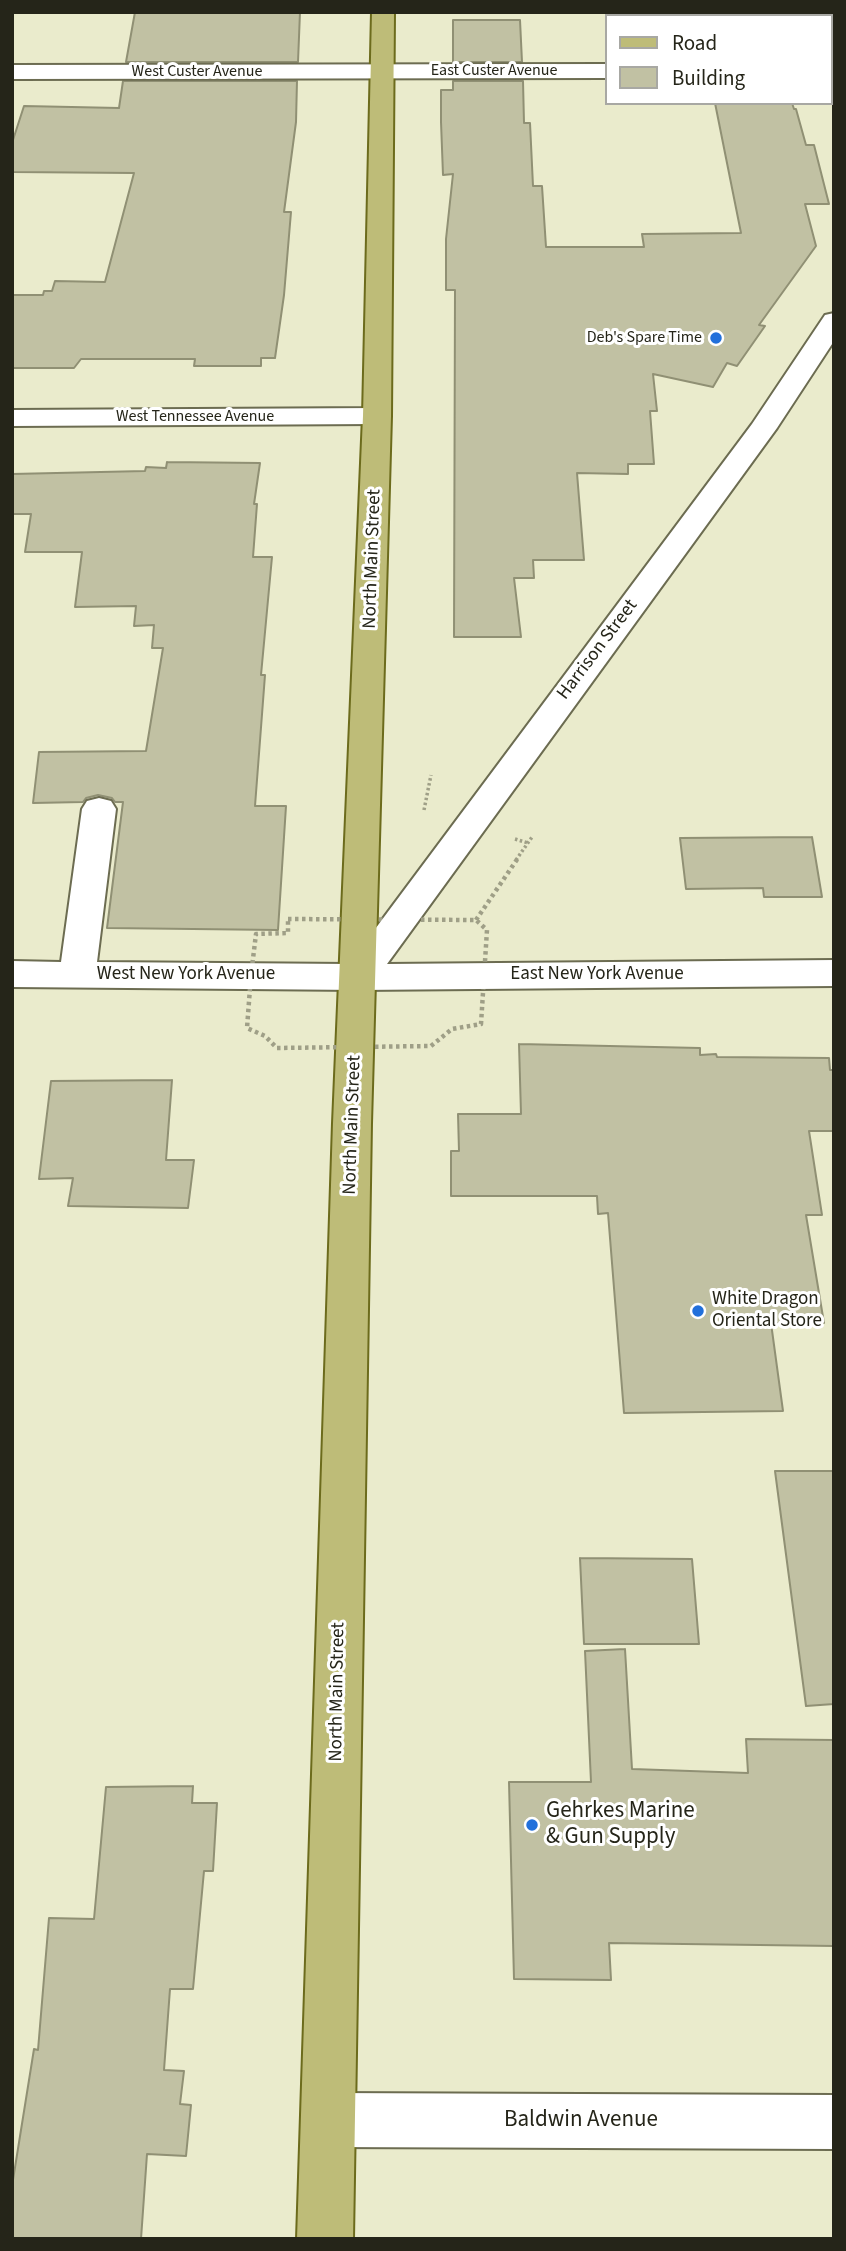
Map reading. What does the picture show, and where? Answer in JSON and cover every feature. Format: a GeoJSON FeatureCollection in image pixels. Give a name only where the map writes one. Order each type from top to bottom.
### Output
{"type":"FeatureCollection","features":[{"type":"Feature","properties":{"kind":"main road","name":"North Main Street"},"geometry":{"type":"LineString","coordinates":[[325,2239],[352,1123],[377,416],[383,12]]}},
{"type":"Feature","properties":{"kind":"street","name":"East Custer Avenue"},"geometry":{"type":"LineString","coordinates":[[382,72],[604,71]]}},
{"type":"Feature","properties":{"kind":"street","name":"West Custer Avenue"},"geometry":{"type":"LineString","coordinates":[[12,72],[382,72]]}},
{"type":"Feature","properties":{"kind":"street","name":"Harrison Street"},"geometry":{"type":"LineString","coordinates":[[359,977],[763,428],[822,358],[834,321]]}},
{"type":"Feature","properties":{"kind":"street","name":"West Tennessee Avenue"},"geometry":{"type":"LineString","coordinates":[[12,418],[377,416]]}},
{"type":"Feature","properties":{"kind":"street"},"geometry":{"type":"LineString","coordinates":[[77,974],[99,809]]}},
{"type":"Feature","properties":{"kind":"street","name":"West New York Avenue"},"geometry":{"type":"LineString","coordinates":[[12,974],[359,977]]}},
{"type":"Feature","properties":{"kind":"street","name":"East New York Avenue"},"geometry":{"type":"LineString","coordinates":[[359,977],[834,974]]}},
{"type":"Feature","properties":{"kind":"street","name":"Baldwin Avenue"},"geometry":{"type":"LineString","coordinates":[[328,2120],[834,2122]]}},
{"type":"Feature","properties":{"kind":"path"},"geometry":{"type":"LineString","coordinates":[[476,920],[532,837]]}},
{"type":"Feature","properties":{"kind":"building"},"geometry":{"type":"Polygon","coordinates":[[[135,12],[300,12],[298,62],[126,62],[135,12]]]}},
{"type":"Feature","properties":{"kind":"building"},"geometry":{"type":"Polygon","coordinates":[[[453,20],[520,20],[522,62],[453,62],[453,20]]]}},
{"type":"Feature","properties":{"kind":"building"},"geometry":{"type":"Polygon","coordinates":[[[123,81],[297,81],[296,122],[284,212],[291,212],[284,295],[275,358],[261,358],[261,366],[194,366],[195,359],[81,359],[74,368],[12,368],[12,295],[43,295],[44,291],[52,291],[55,281],[105,282],[134,173],[12,172],[12,143],[24,106],[119,108],[123,81]]]}},
{"type":"Feature","properties":{"kind":"building"},"geometry":{"type":"Polygon","coordinates":[[[453,81],[523,81],[524,123],[530,123],[533,186],[542,186],[546,247],[644,247],[642,234],[741,233],[715,105],[793,105],[806,145],[814,145],[829,204],[805,204],[816,246],[759,325],[765,326],[737,366],[727,363],[713,387],[653,374],[657,411],[650,411],[654,464],[628,464],[628,474],[577,473],[584,560],[533,560],[534,578],[514,578],[521,637],[454,637],[455,290],[446,290],[446,239],[453,174],[443,175],[441,122],[441,90],[453,90],[453,81]]]}},
{"type":"Feature","properties":{"kind":"building"},"geometry":{"type":"Polygon","coordinates":[[[167,462],[260,463],[254,504],[257,504],[253,557],[272,557],[261,675],[265,675],[255,806],[286,806],[278,930],[107,928],[123,802],[115,802],[112,798],[98,795],[86,798],[83,802],[33,803],[39,752],[146,751],[163,648],[152,648],[154,625],[134,626],[136,606],[75,607],[82,552],[25,552],[31,514],[12,514],[12,474],[145,471],[146,467],[166,468],[167,462]]]}},
{"type":"Feature","properties":{"kind":"building"},"geometry":{"type":"Polygon","coordinates":[[[812,837],[822,897],[764,897],[763,888],[686,889],[680,838],[812,837]]]}},
{"type":"Feature","properties":{"kind":"building"},"geometry":{"type":"Polygon","coordinates":[[[519,1044],[700,1048],[700,1055],[716,1054],[717,1057],[829,1058],[830,1070],[834,1070],[834,1131],[809,1131],[822,1215],[806,1215],[824,1323],[771,1323],[783,1411],[624,1413],[608,1213],[598,1214],[597,1196],[451,1196],[451,1151],[459,1151],[458,1114],[521,1114],[519,1044]]]}},
{"type":"Feature","properties":{"kind":"building"},"geometry":{"type":"Polygon","coordinates":[[[172,1080],[166,1160],[194,1160],[188,1208],[68,1206],[73,1178],[39,1179],[51,1081],[172,1080]]]}},
{"type":"Feature","properties":{"kind":"building"},"geometry":{"type":"Polygon","coordinates":[[[775,1471],[834,1471],[834,1704],[806,1706],[775,1471]]]}},
{"type":"Feature","properties":{"kind":"building"},"geometry":{"type":"Polygon","coordinates":[[[580,1558],[692,1559],[699,1644],[584,1644],[580,1558]]]}},
{"type":"Feature","properties":{"kind":"building"},"geometry":{"type":"Polygon","coordinates":[[[625,1649],[632,1769],[748,1773],[746,1739],[834,1740],[834,1946],[609,1943],[611,1980],[514,1979],[509,1782],[591,1782],[585,1651],[625,1649]]]}},
{"type":"Feature","properties":{"kind":"building"},"geometry":{"type":"Polygon","coordinates":[[[193,1786],[192,1803],[217,1803],[213,1871],[204,1871],[193,1989],[170,1989],[164,2070],[184,2071],[180,2104],[191,2105],[186,2156],[147,2154],[141,2239],[12,2239],[12,2186],[34,2049],[38,2050],[49,1918],[94,1919],[106,1787],[193,1786]]]}},
{"type":"Feature","properties":{"kind":"place","name":"Deb's Spare Time"},"geometry":{"type":"Point","coordinates":[716,338]}},
{"type":"Feature","properties":{"kind":"place","name":"White Dragon Oriental Store"},"geometry":{"type":"Point","coordinates":[698,1311]}},
{"type":"Feature","properties":{"kind":"place","name":"Gehrkes Marine & Gun Supply"},"geometry":{"type":"Point","coordinates":[532,1825]}}]}
